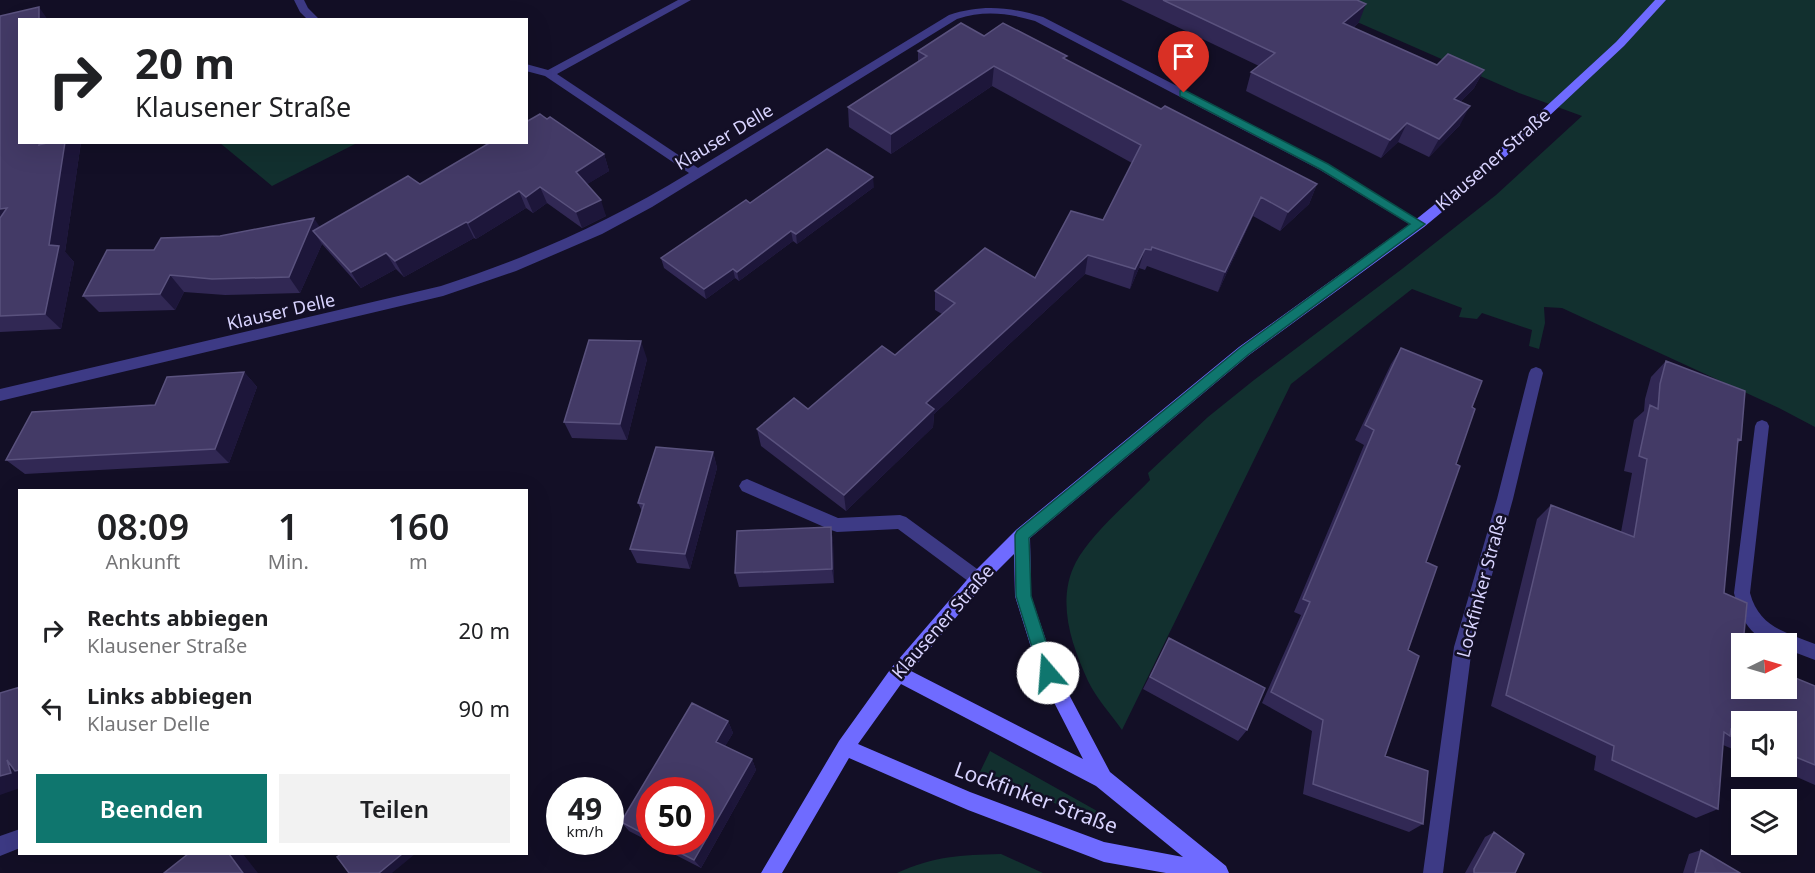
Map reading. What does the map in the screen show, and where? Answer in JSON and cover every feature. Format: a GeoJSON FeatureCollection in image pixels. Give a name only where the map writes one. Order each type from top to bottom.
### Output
{"type":"FeatureCollection","features":[{"type":"Feature","properties":{"kind":"main road","name":"Klausener Straße"},"geometry":{"type":"LineString","coordinates":[[771,873],[845,747],[898,672],[978,579],[1022,535],[1244,351],[1419,224],[1507,150],[1620,44],[1661,0]]}},
{"type":"Feature","properties":{"kind":"main road"},"geometry":{"type":"LineString","coordinates":[[1022,535],[1023,596],[1048,673],[1103,779]]}},
{"type":"Feature","properties":{"kind":"main road","name":"Lockfinker Straße"},"geometry":{"type":"LineString","coordinates":[[898,672],[1103,779],[1218,872]]}},
{"type":"Feature","properties":{"kind":"main road","name":"Lockfinker Straße"},"geometry":{"type":"LineString","coordinates":[[845,747],[968,801],[1104,852],[1218,872]]}},
{"type":"Feature","properties":{"kind":"street"},"geometry":{"type":"LineString","coordinates":[[299,0],[304,10],[313,18]]}},
{"type":"Feature","properties":{"kind":"street"},"geometry":{"type":"LineString","coordinates":[[549,74],[686,0]]}},
{"type":"Feature","properties":{"kind":"street","name":"Klauser Delle"},"geometry":{"type":"LineString","coordinates":[[0,395],[335,318],[443,291],[511,268],[597,231],[699,174],[953,17],[979,4],[1039,19],[1324,167],[1419,224]]}},
{"type":"Feature","properties":{"kind":"street"},"geometry":{"type":"LineString","coordinates":[[528,67],[549,74],[699,174]]}},
{"type":"Feature","properties":{"kind":"street","name":"Lockfinker Straße"},"geometry":{"type":"LineString","coordinates":[[1433,873],[1463,647],[1505,499],[1536,373]]}},
{"type":"Feature","properties":{"kind":"street"},"geometry":{"type":"LineString","coordinates":[[1762,426],[1742,593],[1747,613],[1767,633],[1815,652]]}},
{"type":"Feature","properties":{"kind":"street"},"geometry":{"type":"LineString","coordinates":[[747,486],[837,525],[883,521],[900,522],[978,579]]}},
{"type":"Feature","properties":{"kind":"street"},"geometry":{"type":"LineString","coordinates":[[0,846],[18,839]]}},
{"type":"Feature","properties":{"kind":"green space"},"geometry":{"type":"Polygon","coordinates":[[[1307,0],[1815,0],[1815,427],[1779,408],[1562,308],[1544,307],[1545,323],[1539,349],[1529,346],[1532,330],[1482,313],[1477,319],[1459,317],[1462,308],[1412,289],[1291,384],[1122,730],[1091,687],[1071,637],[1067,591],[1076,562],[1083,551],[1100,530],[1150,480],[1148,473],[1208,417],[1496,195],[1582,116],[1519,93],[1307,0]]]}},
{"type":"Feature","properties":{"kind":"green space"},"geometry":{"type":"Polygon","coordinates":[[[221,144],[355,144],[272,186],[221,144]]]}},
{"type":"Feature","properties":{"kind":"green space"},"geometry":{"type":"Polygon","coordinates":[[[990,751],[1106,816],[1108,820],[1106,822],[1098,820],[979,774],[990,751]]]}},
{"type":"Feature","properties":{"kind":"green space"},"geometry":{"type":"Polygon","coordinates":[[[1001,854],[1043,873],[897,873],[924,863],[948,858],[1001,854]]]}},
{"type":"Feature","properties":{"kind":"building"},"geometry":{"type":"Polygon","coordinates":[[[1163,0],[1357,0],[1366,4],[1343,23],[1437,65],[1448,54],[1484,70],[1454,99],[1470,106],[1439,139],[1407,123],[1390,140],[1251,72],[1275,53],[1163,0]]]}},
{"type":"Feature","properties":{"kind":"building"},"geometry":{"type":"Polygon","coordinates":[[[39,7],[39,18],[18,18],[18,144],[65,144],[49,245],[59,246],[45,314],[0,316],[0,218],[7,208],[0,209],[0,16],[39,7]]]}},
{"type":"Feature","properties":{"kind":"building"},"geometry":{"type":"Polygon","coordinates":[[[961,23],[984,36],[1003,23],[1067,56],[1063,58],[1161,109],[1165,106],[1317,184],[1288,212],[1261,197],[1225,272],[1152,247],[1151,250],[1145,249],[1135,269],[1088,255],[926,403],[934,409],[844,495],[757,429],[794,398],[808,409],[882,346],[895,355],[955,303],[935,291],[985,248],[1035,278],[1071,211],[1103,220],[1141,145],[994,66],[891,134],[848,107],[927,56],[918,51],[961,23]]]}},
{"type":"Feature","properties":{"kind":"building"},"geometry":{"type":"Polygon","coordinates":[[[540,114],[547,119],[550,117],[604,154],[576,172],[601,200],[576,212],[540,187],[526,197],[519,191],[468,223],[466,222],[395,261],[386,253],[351,272],[313,231],[408,176],[420,184],[488,144],[528,144],[528,121],[540,114]]]}},
{"type":"Feature","properties":{"kind":"building"},"geometry":{"type":"Polygon","coordinates":[[[827,149],[873,177],[796,234],[791,231],[737,272],[733,269],[704,289],[661,258],[746,200],[750,203],[827,149]]]}},
{"type":"Feature","properties":{"kind":"building"},"geometry":{"type":"Polygon","coordinates":[[[314,218],[289,277],[212,279],[170,275],[160,294],[83,296],[107,250],[154,250],[161,238],[220,236],[314,218]]]}},
{"type":"Feature","properties":{"kind":"building"},"geometry":{"type":"Polygon","coordinates":[[[589,340],[641,341],[620,424],[564,422],[589,340]]]}},
{"type":"Feature","properties":{"kind":"building"},"geometry":{"type":"Polygon","coordinates":[[[1401,348],[1482,381],[1456,464],[1460,466],[1426,562],[1437,567],[1408,650],[1419,656],[1385,756],[1428,771],[1423,824],[1313,784],[1323,720],[1271,692],[1310,602],[1303,599],[1374,430],[1365,425],[1401,348]]]}},
{"type":"Feature","properties":{"kind":"building"},"geometry":{"type":"Polygon","coordinates":[[[1666,361],[1745,391],[1741,440],[1738,439],[1724,593],[1747,603],[1744,633],[1731,633],[1731,699],[1797,699],[1797,679],[1815,686],[1815,765],[1797,758],[1797,711],[1731,711],[1730,736],[1724,732],[1718,809],[1612,760],[1614,746],[1506,695],[1551,505],[1634,537],[1647,459],[1639,456],[1650,405],[1658,409],[1660,384],[1666,361]]]}},
{"type":"Feature","properties":{"kind":"building"},"geometry":{"type":"Polygon","coordinates":[[[244,372],[215,449],[6,460],[32,412],[155,405],[167,377],[244,372]]]}},
{"type":"Feature","properties":{"kind":"building"},"geometry":{"type":"Polygon","coordinates":[[[656,447],[713,452],[685,554],[630,549],[644,504],[638,503],[656,447]]]}},
{"type":"Feature","properties":{"kind":"building"},"geometry":{"type":"Polygon","coordinates":[[[831,527],[832,569],[735,573],[737,531],[831,527]]]}},
{"type":"Feature","properties":{"kind":"building"},"geometry":{"type":"Polygon","coordinates":[[[1169,638],[1265,688],[1247,730],[1150,677],[1169,638]]]}},
{"type":"Feature","properties":{"kind":"building"},"geometry":{"type":"Polygon","coordinates":[[[18,688],[18,770],[15,771],[7,760],[11,773],[0,776],[0,693],[18,688]]]}},
{"type":"Feature","properties":{"kind":"building"},"geometry":{"type":"Polygon","coordinates":[[[692,703],[728,721],[716,742],[752,759],[714,825],[714,777],[648,777],[692,703]]]}},
{"type":"Feature","properties":{"kind":"building"},"geometry":{"type":"Polygon","coordinates":[[[636,797],[636,830],[624,824],[624,817],[636,797]]]}},
{"type":"Feature","properties":{"kind":"building"},"geometry":{"type":"Polygon","coordinates":[[[1494,832],[1524,854],[1515,873],[1474,873],[1494,832]]]}},
{"type":"Feature","properties":{"kind":"building"},"geometry":{"type":"Polygon","coordinates":[[[1701,850],[1740,873],[1695,873],[1701,850]]]}},
{"type":"Feature","properties":{"kind":"building"},"geometry":{"type":"Polygon","coordinates":[[[187,855],[230,855],[243,873],[164,873],[187,855]]]}},
{"type":"Feature","properties":{"kind":"building"},"geometry":{"type":"Polygon","coordinates":[[[340,855],[401,855],[379,873],[349,873],[337,857],[340,855]]]}},
{"type":"Feature","properties":{"kind":"building"},"geometry":{"type":"Polygon","coordinates":[[[684,855],[697,855],[694,860],[684,855]]]}},
{"type":"Feature","properties":{"kind":"route"},"geometry":{"type":"LineString","coordinates":[[1048,673],[1023,596],[1022,535],[1244,351],[1419,224],[1324,167],[1184,93]]}}]}
